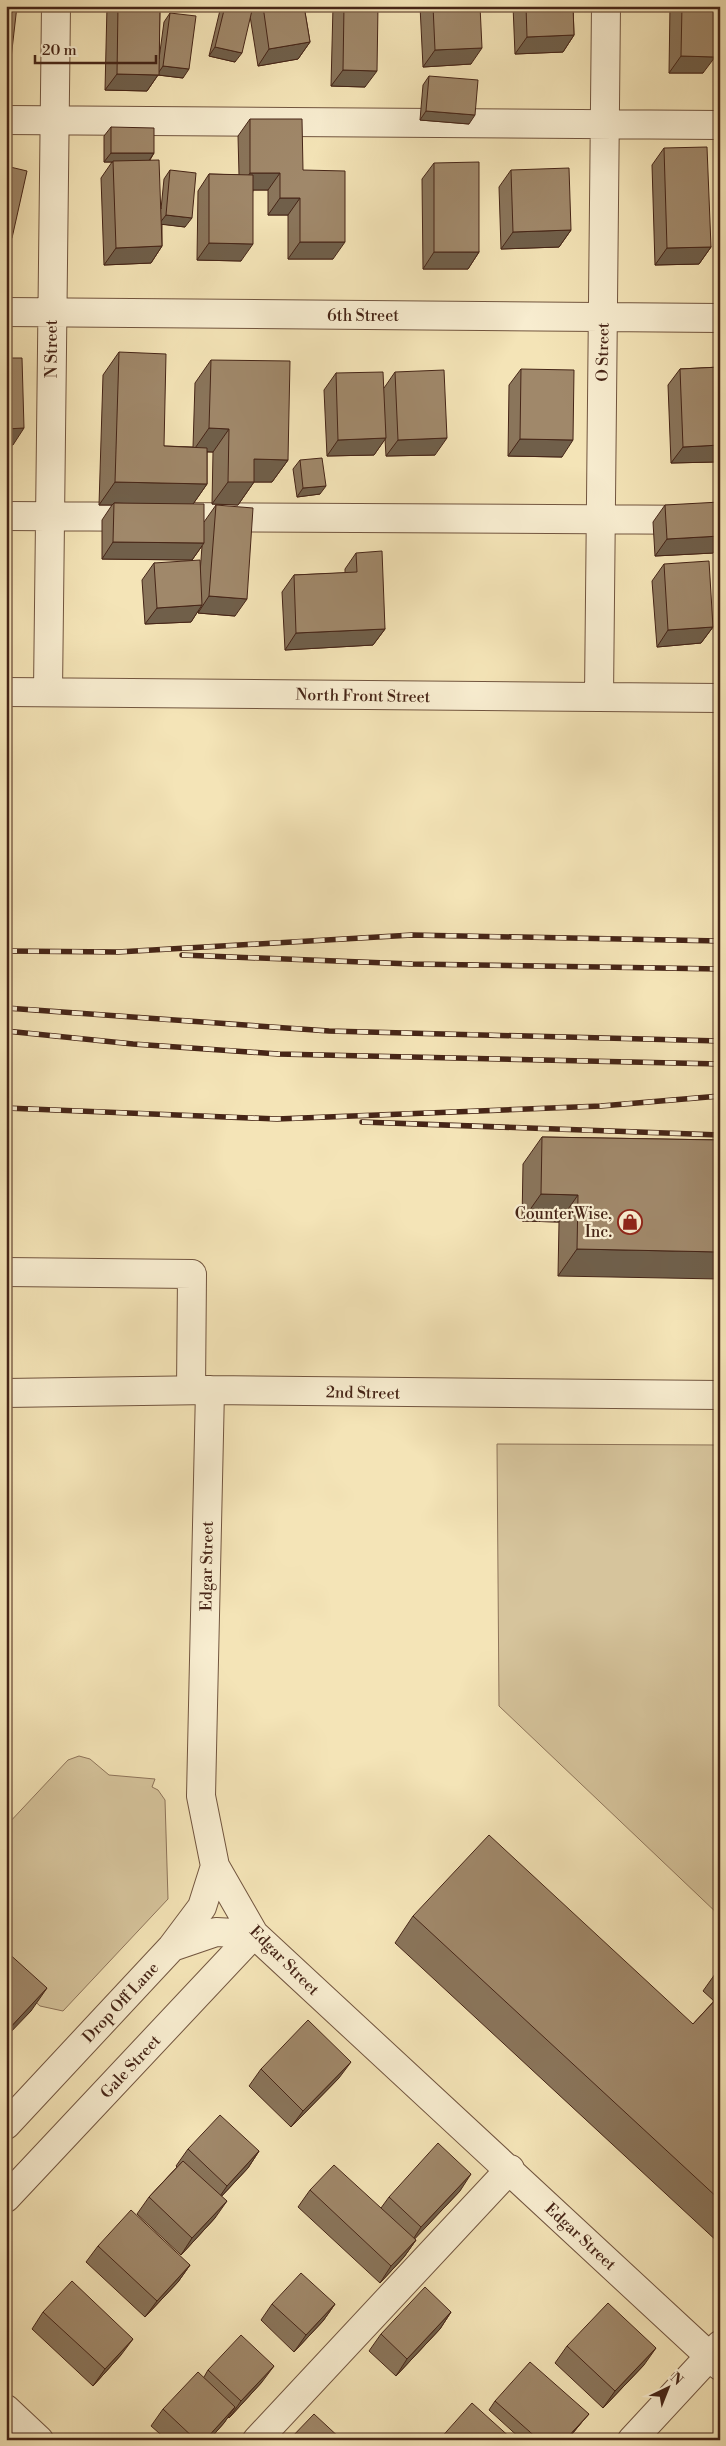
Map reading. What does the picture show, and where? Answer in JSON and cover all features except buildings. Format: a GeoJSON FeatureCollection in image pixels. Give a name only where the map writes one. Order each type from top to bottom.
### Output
{"type":"FeatureCollection","features":[{"type":"Feature","properties":{"kind":"street","name":"N Street"},"geometry":{"type":"LineString","coordinates":[[48,692],[56,6]]}},
{"type":"Feature","properties":{"kind":"street","name":"O Street"},"geometry":{"type":"LineString","coordinates":[[599,697],[606,6]]}},
{"type":"Feature","properties":{"kind":"street"},"geometry":{"type":"LineString","coordinates":[[6,120],[720,125]]}},
{"type":"Feature","properties":{"kind":"street","name":"6th Street"},"geometry":{"type":"LineString","coordinates":[[6,312],[720,318]]}},
{"type":"Feature","properties":{"kind":"street"},"geometry":{"type":"LineString","coordinates":[[6,516],[720,520]]}},
{"type":"Feature","properties":{"kind":"street","name":"North Front Street"},"geometry":{"type":"LineString","coordinates":[[6,692],[720,698]]}},
{"type":"Feature","properties":{"kind":"street","name":"Edgar Street"},"geometry":{"type":"LineString","coordinates":[[6,1272],[192,1274],[200,1390],[201,1796],[214,1866],[254,1934],[716,2356]]}},
{"type":"Feature","properties":{"kind":"street","name":"2nd Street"},"geometry":{"type":"LineString","coordinates":[[6,1394],[200,1390],[720,1395]]}},
{"type":"Feature","properties":{"kind":"street","name":"Drop Off Lane"},"geometry":{"type":"LineString","coordinates":[[6,2125],[172,1947],[202,1907],[214,1866]]}},
{"type":"Feature","properties":{"kind":"street"},"geometry":{"type":"LineString","coordinates":[[172,1947],[216,1932],[254,1934]]}},
{"type":"Feature","properties":{"kind":"street","name":"Gale Street"},"geometry":{"type":"LineString","coordinates":[[6,2198],[254,1934]]}},
{"type":"Feature","properties":{"kind":"street"},"geometry":{"type":"LineString","coordinates":[[257,2440],[510,2169]]}},
{"type":"Feature","properties":{"kind":"street"},"geometry":{"type":"LineString","coordinates":[[632,2440],[716,2356]]}},
{"type":"Feature","properties":{"kind":"street"},"geometry":{"type":"LineString","coordinates":[[6,2409],[39,2440]]}},
{"type":"Feature","properties":{"kind":"shaded area"},"geometry":{"type":"Polygon","coordinates":[[[497,1444],[720,1445],[720,1916],[499,1706],[497,1444]]]}},
{"type":"Feature","properties":{"kind":"shaded area"},"geometry":{"type":"Polygon","coordinates":[[[79,1756],[90,1759],[109,1775],[155,1779],[152,1787],[158,1790],[165,1800],[168,1899],[63,2011],[40,2006],[6,1975],[6,1826],[68,1760],[79,1756]]]}},
{"type":"Feature","properties":{"kind":"railway"},"geometry":{"type":"LineString","coordinates":[[6,951],[118,952],[412,935],[720,941]]}},
{"type":"Feature","properties":{"kind":"railway"},"geometry":{"type":"LineString","coordinates":[[182,955],[412,964],[720,969]]}},
{"type":"Feature","properties":{"kind":"railway"},"geometry":{"type":"LineString","coordinates":[[6,1008],[329,1031],[720,1041]]}},
{"type":"Feature","properties":{"kind":"railway"},"geometry":{"type":"LineString","coordinates":[[6,1031],[133,1044],[278,1054],[720,1064]]}},
{"type":"Feature","properties":{"kind":"railway"},"geometry":{"type":"LineString","coordinates":[[6,1108],[277,1119],[601,1106],[720,1096]]}},
{"type":"Feature","properties":{"kind":"railway"},"geometry":{"type":"LineString","coordinates":[[362,1122],[720,1135]]}},
{"type":"Feature","properties":{"kind":"place","name":"CounterWise, Inc."},"geometry":{"type":"Point","coordinates":[630,1222]}}]}
